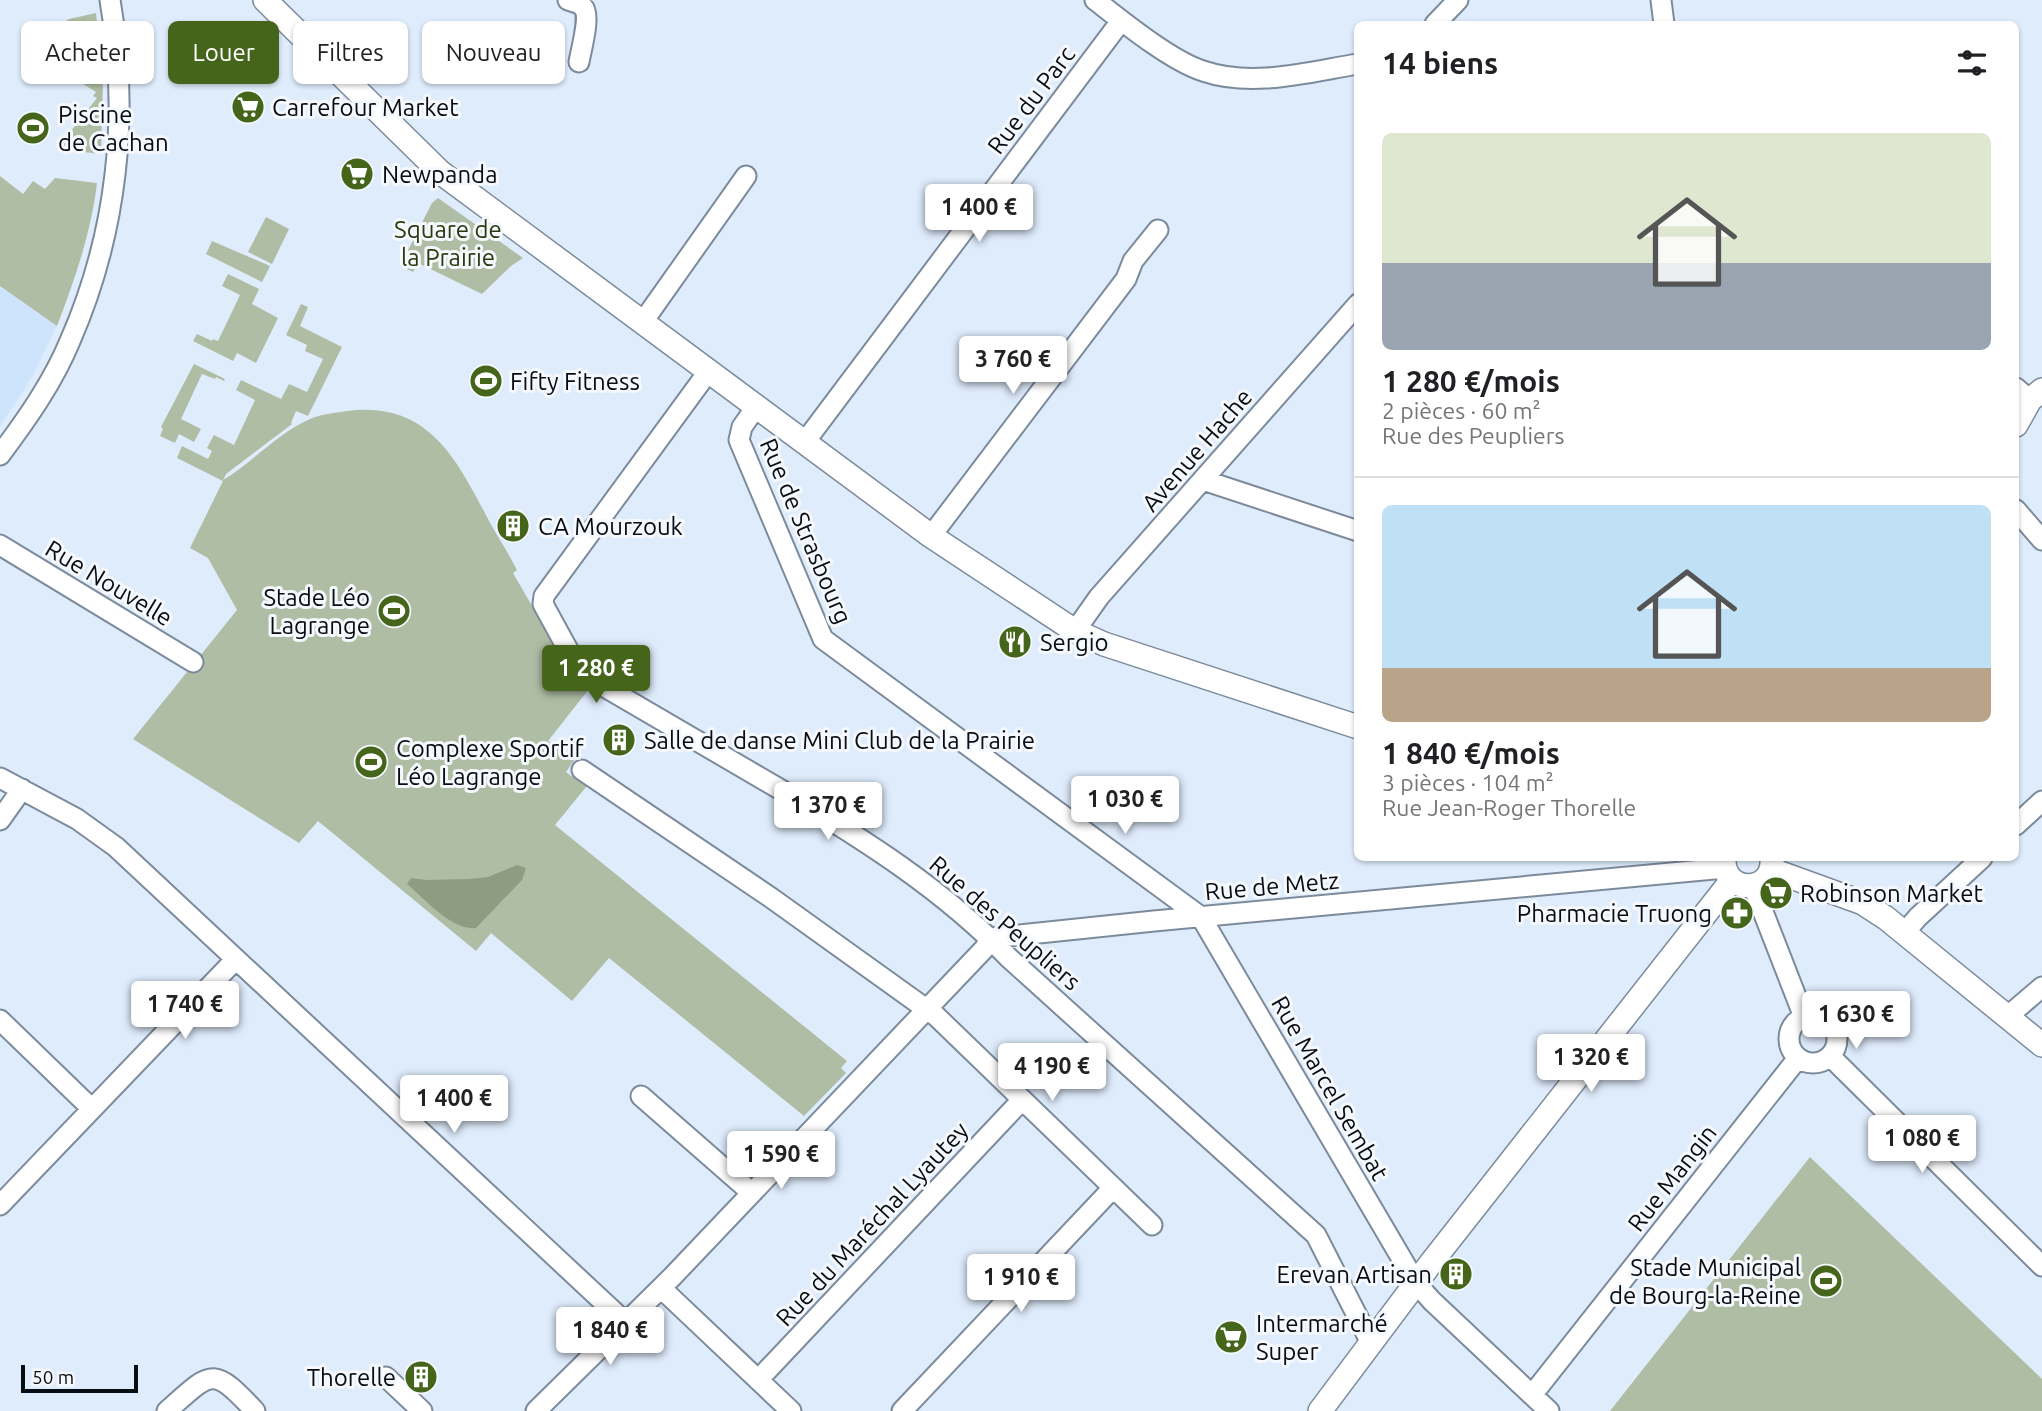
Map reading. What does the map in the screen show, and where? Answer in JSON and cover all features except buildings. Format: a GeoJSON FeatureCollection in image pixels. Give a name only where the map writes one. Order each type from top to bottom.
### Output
{"type":"FeatureCollection","features":[{"type":"Feature","properties":{"kind":"main road"},"geometry":{"type":"LineString","coordinates":[[265,0],[440,172],[932,536],[1075,631],[1104,644],[1354,726]]}},
{"type":"Feature","properties":{"kind":"main road"},"geometry":{"type":"LineString","coordinates":[[2019,418],[2029,393]]}},
{"type":"Feature","properties":{"kind":"main road"},"geometry":{"type":"LineString","coordinates":[[1320,1411],[1734,873],[1765,880],[1772,864],[1863,904],[1905,932],[2042,1045]]}},
{"type":"Feature","properties":{"kind":"street"},"geometry":{"type":"LineString","coordinates":[[0,454],[34,408],[70,342],[89,293],[101,250],[115,183],[119,133],[119,73],[110,0]]}},
{"type":"Feature","properties":{"kind":"street"},"geometry":{"type":"LineString","coordinates":[[568,0],[582,5],[586,10],[587,20],[579,62]]}},
{"type":"Feature","properties":{"kind":"street"},"geometry":{"type":"LineString","coordinates":[[1095,0],[1121,21],[1203,72],[1272,78],[1354,65]]}},
{"type":"Feature","properties":{"kind":"street"},"geometry":{"type":"LineString","coordinates":[[1438,21],[1458,0]]}},
{"type":"Feature","properties":{"kind":"street"},"geometry":{"type":"LineString","coordinates":[[1661,0],[1664,21]]}},
{"type":"Feature","properties":{"kind":"street","name":"Rue du Parc"},"geometry":{"type":"LineString","coordinates":[[804,443],[1121,21]]}},
{"type":"Feature","properties":{"kind":"street"},"geometry":{"type":"LineString","coordinates":[[642,323],[746,176]]}},
{"type":"Feature","properties":{"kind":"street"},"geometry":{"type":"LineString","coordinates":[[932,536],[1126,279],[1133,261],[1157,230]]}},
{"type":"Feature","properties":{"kind":"street","name":"Avenue Hache"},"geometry":{"type":"LineString","coordinates":[[1075,631],[1099,597],[1354,309]]}},
{"type":"Feature","properties":{"kind":"street","name":"Rue des Peupliers"},"geometry":{"type":"LineString","coordinates":[[708,372],[544,596],[542,604],[578,668],[586,676],[701,741],[878,849],[991,938],[1009,958],[1316,1235],[1371,1342]]}},
{"type":"Feature","properties":{"kind":"street","name":"Rue de Strasbourg"},"geometry":{"type":"LineString","coordinates":[[756,407],[742,427],[739,440],[823,639],[1201,917]]}},
{"type":"Feature","properties":{"kind":"street"},"geometry":{"type":"LineString","coordinates":[[1203,480],[1354,530]]}},
{"type":"Feature","properties":{"kind":"street"},"geometry":{"type":"LineString","coordinates":[[2019,513],[2042,540]]}},
{"type":"Feature","properties":{"kind":"street","name":"Rue Nouvelle"},"geometry":{"type":"LineString","coordinates":[[0,545],[193,662]]}},
{"type":"Feature","properties":{"kind":"street"},"geometry":{"type":"LineString","coordinates":[[582,770],[927,1009],[1152,1225]]}},
{"type":"Feature","properties":{"kind":"street"},"geometry":{"type":"LineString","coordinates":[[0,778],[77,818],[116,848],[626,1323]]}},
{"type":"Feature","properties":{"kind":"street"},"geometry":{"type":"LineString","coordinates":[[0,820],[22,789]]}},
{"type":"Feature","properties":{"kind":"street"},"geometry":{"type":"LineString","coordinates":[[2019,822],[2042,801]]}},
{"type":"Feature","properties":{"kind":"street"},"geometry":{"type":"LineString","coordinates":[[1905,932],[1979,861]]}},
{"type":"Feature","properties":{"kind":"street"},"geometry":{"type":"LineString","coordinates":[[1734,873],[1804,1017]]}},
{"type":"Feature","properties":{"kind":"street","name":"Rue de Metz"},"geometry":{"type":"LineString","coordinates":[[991,938],[1201,917],[1734,873]]}},
{"type":"Feature","properties":{"kind":"street","name":"Rue Marcel Sembat"},"geometry":{"type":"LineString","coordinates":[[1201,917],[1416,1283],[1549,1411]]}},
{"type":"Feature","properties":{"kind":"street"},"geometry":{"type":"LineString","coordinates":[[546,1408],[661,1288],[745,1187],[862,1078],[984,949],[991,938]]}},
{"type":"Feature","properties":{"kind":"street"},"geometry":{"type":"LineString","coordinates":[[0,1205],[235,960]]}},
{"type":"Feature","properties":{"kind":"street"},"geometry":{"type":"LineString","coordinates":[[2008,1016],[2042,987]]}},
{"type":"Feature","properties":{"kind":"street"},"geometry":{"type":"LineString","coordinates":[[1819,1016],[1831,1023],[1838,1037],[1830,1056],[1818,1063],[1798,1058],[1790,1047],[1790,1033],[1798,1021],[1804,1017],[1819,1016]]}},
{"type":"Feature","properties":{"kind":"street"},"geometry":{"type":"LineString","coordinates":[[0,1020],[93,1109]]}},
{"type":"Feature","properties":{"kind":"street"},"geometry":{"type":"LineString","coordinates":[[1830,1056],[2042,1266]]}},
{"type":"Feature","properties":{"kind":"street","name":"Rue Mangin"},"geometry":{"type":"LineString","coordinates":[[1532,1395],[1798,1058]]}},
{"type":"Feature","properties":{"kind":"street"},"geometry":{"type":"LineString","coordinates":[[641,1096],[745,1187]]}},
{"type":"Feature","properties":{"kind":"street","name":"Rue du Maréchal Lyautey"},"geometry":{"type":"LineString","coordinates":[[758,1380],[1021,1101]]}},
{"type":"Feature","properties":{"kind":"street"},"geometry":{"type":"LineString","coordinates":[[901,1411],[1112,1189]]}},
{"type":"Feature","properties":{"kind":"street"},"geometry":{"type":"LineString","coordinates":[[661,1288],[791,1411]]}},
{"type":"Feature","properties":{"kind":"street"},"geometry":{"type":"LineString","coordinates":[[386,1377],[422,1411]]}},
{"type":"Feature","properties":{"kind":"street"},"geometry":{"type":"LineString","coordinates":[[167,1411],[198,1383],[214,1378],[230,1384],[255,1411]]}},
{"type":"Feature","properties":{"kind":"shaded area"},"geometry":{"type":"Polygon","coordinates":[[[0,286],[57,326],[32,377],[0,427],[0,286]]]}},
{"type":"Feature","properties":{"kind":"shaded area"},"geometry":{"type":"Polygon","coordinates":[[[517,865],[526,868],[522,880],[476,928],[467,928],[448,919],[407,884],[411,878],[427,880],[488,877],[517,865]]]}},
{"type":"Feature","properties":{"kind":"green space"},"geometry":{"type":"Polygon","coordinates":[[[96,13],[97,21],[66,21],[96,13]]]}},
{"type":"Feature","properties":{"kind":"green space"},"geometry":{"type":"Polygon","coordinates":[[[83,84],[103,84],[101,154],[57,149],[97,98],[93,96],[96,92],[83,84]]]}},
{"type":"Feature","properties":{"kind":"green space"},"geometry":{"type":"Polygon","coordinates":[[[0,176],[23,194],[33,181],[45,189],[55,178],[97,183],[82,256],[57,326],[0,286],[0,176]]]}},
{"type":"Feature","properties":{"kind":"green space","name":"Square de la Prairie"},"geometry":{"type":"Polygon","coordinates":[[[438,198],[523,258],[482,294],[418,263],[413,272],[405,268],[402,262],[432,203],[438,198]]]}},
{"type":"Feature","properties":{"kind":"green space"},"geometry":{"type":"Polygon","coordinates":[[[266,217],[289,229],[272,264],[248,252],[266,217]]]}},
{"type":"Feature","properties":{"kind":"green space"},"geometry":{"type":"Polygon","coordinates":[[[212,241],[270,266],[262,282],[206,254],[212,241]]]}},
{"type":"Feature","properties":{"kind":"green space"},"geometry":{"type":"Polygon","coordinates":[[[228,274],[259,289],[252,304],[278,318],[256,363],[237,353],[233,361],[193,341],[197,334],[218,341],[240,295],[222,286],[228,274]]]}},
{"type":"Feature","properties":{"kind":"green space","name":"Complexe Sportif Léo Lagrange"},"geometry":{"type":"Polygon","coordinates":[[[301,304],[308,307],[300,326],[342,347],[308,416],[296,411],[292,424],[226,474],[223,480],[287,432],[323,415],[375,410],[399,415],[436,438],[464,475],[514,563],[517,570],[513,573],[554,644],[561,672],[589,689],[548,741],[575,759],[566,772],[578,781],[591,781],[555,825],[847,1061],[841,1068],[846,1073],[804,1116],[609,958],[572,1001],[491,933],[476,951],[318,821],[299,843],[133,739],[237,610],[208,558],[190,548],[223,481],[177,458],[182,446],[208,459],[212,451],[207,448],[214,435],[234,445],[255,400],[236,390],[241,380],[281,399],[289,384],[307,392],[323,359],[305,351],[307,345],[286,335],[301,304]]]}},
{"type":"Feature","properties":{"kind":"green space"},"geometry":{"type":"Polygon","coordinates":[[[194,364],[225,379],[224,381],[202,374],[181,419],[201,429],[194,442],[179,434],[175,443],[160,436],[163,429],[161,427],[194,364]]]}},
{"type":"Feature","properties":{"kind":"green space","name":"Stade Municipal de Bourg-la-Reine"},"geometry":{"type":"Polygon","coordinates":[[[1810,1157],[2042,1379],[2042,1411],[1610,1411],[1810,1157]]]}},
{"type":"Feature","properties":{"kind":"place","name":"Carrefour Market"},"geometry":{"type":"Point","coordinates":[248,107]}},
{"type":"Feature","properties":{"kind":"place","name":"Piscine de Cachan"},"geometry":{"type":"Point","coordinates":[33,128]}},
{"type":"Feature","properties":{"kind":"place","name":"Newpanda"},"geometry":{"type":"Point","coordinates":[357,174]}},
{"type":"Feature","properties":{"kind":"place","name":"Fifty Fitness"},"geometry":{"type":"Point","coordinates":[486,381]}},
{"type":"Feature","properties":{"kind":"place","name":"CA Mourzouk"},"geometry":{"type":"Point","coordinates":[513,526]}},
{"type":"Feature","properties":{"kind":"place","name":"Stade Léo Lagrange"},"geometry":{"type":"Point","coordinates":[394,611]}},
{"type":"Feature","properties":{"kind":"place","name":"Sergio"},"geometry":{"type":"Point","coordinates":[1015,642]}},
{"type":"Feature","properties":{"kind":"place","name":"Salle de danse Mini Club de la Prairie"},"geometry":{"type":"Point","coordinates":[619,740]}},
{"type":"Feature","properties":{"kind":"place","name":"Complexe Sportif Léo Lagrange"},"geometry":{"type":"Point","coordinates":[371,762]}},
{"type":"Feature","properties":{"kind":"place","name":"Robinson Market"},"geometry":{"type":"Point","coordinates":[1776,893]}},
{"type":"Feature","properties":{"kind":"place","name":"Pharmacie Truong"},"geometry":{"type":"Point","coordinates":[1737,913]}},
{"type":"Feature","properties":{"kind":"place","name":"Erevan Artisan"},"geometry":{"type":"Point","coordinates":[1456,1274]}},
{"type":"Feature","properties":{"kind":"place","name":"Stade Municipal de Bourg-la-Reine"},"geometry":{"type":"Point","coordinates":[1826,1281]}},
{"type":"Feature","properties":{"kind":"place","name":"Intermarché Super"},"geometry":{"type":"Point","coordinates":[1231,1337]}},
{"type":"Feature","properties":{"kind":"place","name":"Thorelle"},"geometry":{"type":"Point","coordinates":[421,1377]}}]}
